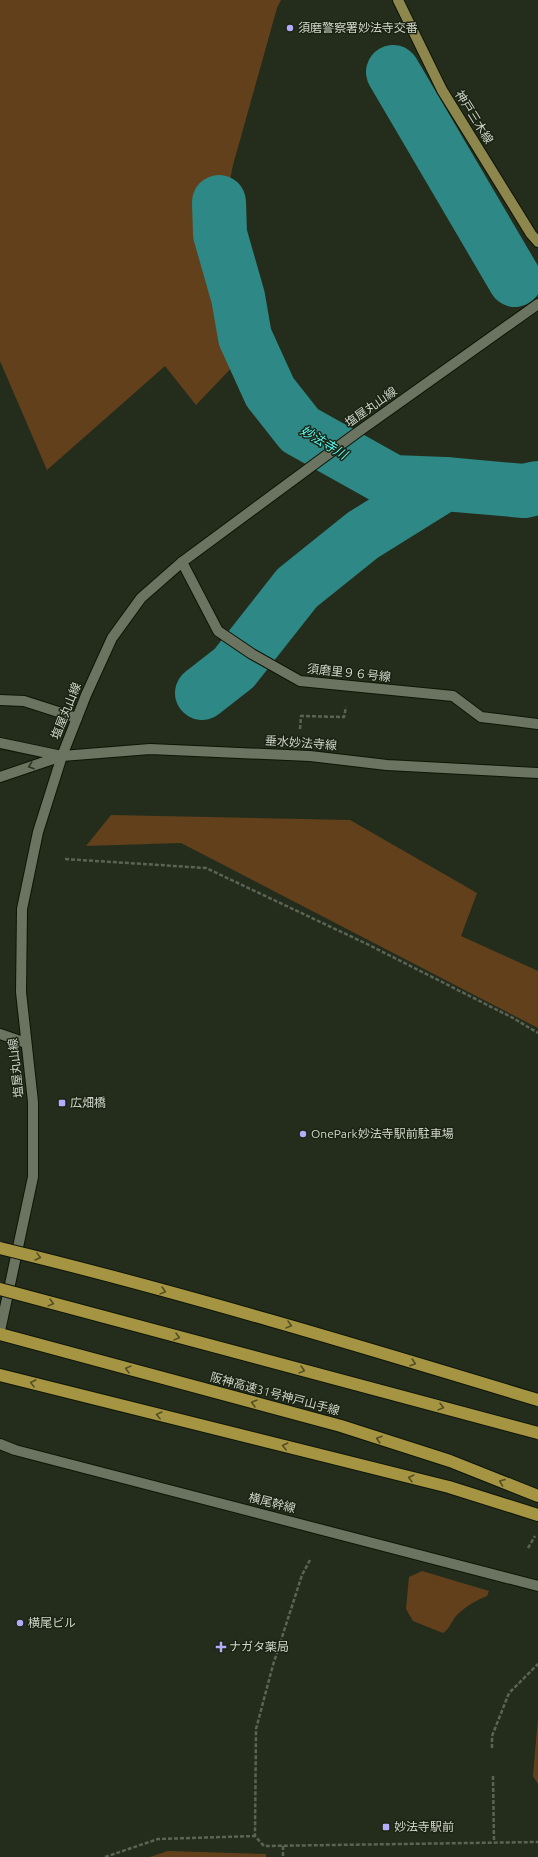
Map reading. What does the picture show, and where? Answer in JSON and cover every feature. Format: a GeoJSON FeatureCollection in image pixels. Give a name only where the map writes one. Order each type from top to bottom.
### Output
{"type":"FeatureCollection","features":[{"type":"Feature","properties":{"kind":"highway"},"geometry":{"type":"LineString","coordinates":[[0,1248],[58,1262],[304,1329],[538,1400]]}},
{"type":"Feature","properties":{"kind":"highway"},"geometry":{"type":"LineString","coordinates":[[0,1289],[538,1433]]}},
{"type":"Feature","properties":{"kind":"highway","name":"阪神高速31号神戸山手線"},"geometry":{"type":"LineString","coordinates":[[0,1334],[341,1426],[450,1461],[538,1496]]}},
{"type":"Feature","properties":{"kind":"highway"},"geometry":{"type":"LineString","coordinates":[[0,1375],[449,1487],[538,1515]]}},
{"type":"Feature","properties":{"kind":"main road","name":"神戸三木線"},"geometry":{"type":"LineString","coordinates":[[398,0],[442,90],[527,227],[538,242]]}},
{"type":"Feature","properties":{"kind":"street","name":"塩屋丸山線"},"geometry":{"type":"LineString","coordinates":[[0,1331],[32,1177],[32,1102],[21,992],[22,909],[38,832],[62,756],[112,638],[141,598],[182,562],[299,474],[538,304]]}},
{"type":"Feature","properties":{"kind":"street","name":"須磨里９６号線"},"geometry":{"type":"LineString","coordinates":[[182,562],[218,631],[252,654],[300,681],[453,696],[481,717],[538,724]]}},
{"type":"Feature","properties":{"kind":"street"},"geometry":{"type":"LineString","coordinates":[[0,700],[24,701],[77,718]]}},
{"type":"Feature","properties":{"kind":"street","name":"垂水妙法寺線"},"geometry":{"type":"LineString","coordinates":[[0,743],[62,756]]}},
{"type":"Feature","properties":{"kind":"street","name":"垂水妙法寺線"},"geometry":{"type":"LineString","coordinates":[[0,777],[62,756],[130,749],[310,756],[387,765],[538,773]]}},
{"type":"Feature","properties":{"kind":"street"},"geometry":{"type":"LineString","coordinates":[[0,1034],[26,1043]]}},
{"type":"Feature","properties":{"kind":"street","name":"横尾幹線"},"geometry":{"type":"LineString","coordinates":[[0,1444],[15,1450],[538,1586]]}},
{"type":"Feature","properties":{"kind":"path"},"geometry":{"type":"LineString","coordinates":[[300,730],[301,716],[344,717],[346,704]]}},
{"type":"Feature","properties":{"kind":"path"},"geometry":{"type":"LineString","coordinates":[[65,859],[206,868],[366,944],[513,1018],[538,1033]]}},
{"type":"Feature","properties":{"kind":"path"},"geometry":{"type":"LineString","coordinates":[[528,1548],[538,1532]]}},
{"type":"Feature","properties":{"kind":"path"},"geometry":{"type":"LineString","coordinates":[[310,1560],[302,1575],[273,1665],[256,1729],[255,1836],[264,1846],[538,1842]]}},
{"type":"Feature","properties":{"kind":"path"},"geometry":{"type":"LineString","coordinates":[[492,1748],[492,1736],[509,1693],[538,1664]]}},
{"type":"Feature","properties":{"kind":"path"},"geometry":{"type":"LineString","coordinates":[[492,1776],[494,1842]]}},
{"type":"Feature","properties":{"kind":"path"},"geometry":{"type":"LineString","coordinates":[[105,1857],[158,1839],[255,1836]]}},
{"type":"Feature","properties":{"kind":"path"},"geometry":{"type":"LineString","coordinates":[[283,1846],[283,1857]]}},
{"type":"Feature","properties":{"kind":"shaded area"},"geometry":{"type":"Polygon","coordinates":[[[0,0],[281,0],[277,8],[233,165],[222,219],[262,336],[196,405],[165,366],[47,470],[0,361],[0,0]]]}},
{"type":"Feature","properties":{"kind":"shaded area"},"geometry":{"type":"Polygon","coordinates":[[[111,815],[350,820],[477,893],[461,936],[538,971],[538,1028],[181,843],[86,846],[111,815]]]}},
{"type":"Feature","properties":{"kind":"shaded area"},"geometry":{"type":"Polygon","coordinates":[[[422,1571],[489,1591],[487,1596],[460,1612],[443,1633],[413,1621],[406,1609],[409,1577],[422,1571]]]}},
{"type":"Feature","properties":{"kind":"shaded area"},"geometry":{"type":"Polygon","coordinates":[[[538,1718],[538,1784],[533,1776],[538,1718]]]}},
{"type":"Feature","properties":{"kind":"shaded area"},"geometry":{"type":"Polygon","coordinates":[[[168,1851],[266,1854],[266,1857],[150,1857],[168,1851]]]}},
{"type":"Feature","properties":{"kind":"waterway"},"geometry":{"type":"LineString","coordinates":[[393,72],[515,280]]}},
{"type":"Feature","properties":{"kind":"waterway","name":"妙法寺川"},"geometry":{"type":"LineString","coordinates":[[219,202],[220,234],[238,297],[245,337],[270,392],[300,430],[393,482],[445,484],[524,491],[538,488]]}},
{"type":"Feature","properties":{"kind":"waterway"},"geometry":{"type":"LineString","coordinates":[[202,693],[234,668],[297,588],[363,535],[445,484]]}},
{"type":"Feature","properties":{"kind":"place","name":"須磨警察署妙法寺交番"},"geometry":{"type":"Point","coordinates":[290,28]}},
{"type":"Feature","properties":{"kind":"place","name":"広畑橋"},"geometry":{"type":"Point","coordinates":[62,1103]}},
{"type":"Feature","properties":{"kind":"place","name":"OnePark妙法寺駅前駐車場"},"geometry":{"type":"Point","coordinates":[303,1134]}},
{"type":"Feature","properties":{"kind":"place","name":"横尾ビル"},"geometry":{"type":"Point","coordinates":[20,1623]}},
{"type":"Feature","properties":{"kind":"place","name":"ナガタ薬局"},"geometry":{"type":"Point","coordinates":[221,1647]}},
{"type":"Feature","properties":{"kind":"place","name":"妙法寺駅前"},"geometry":{"type":"Point","coordinates":[386,1827]}}]}
